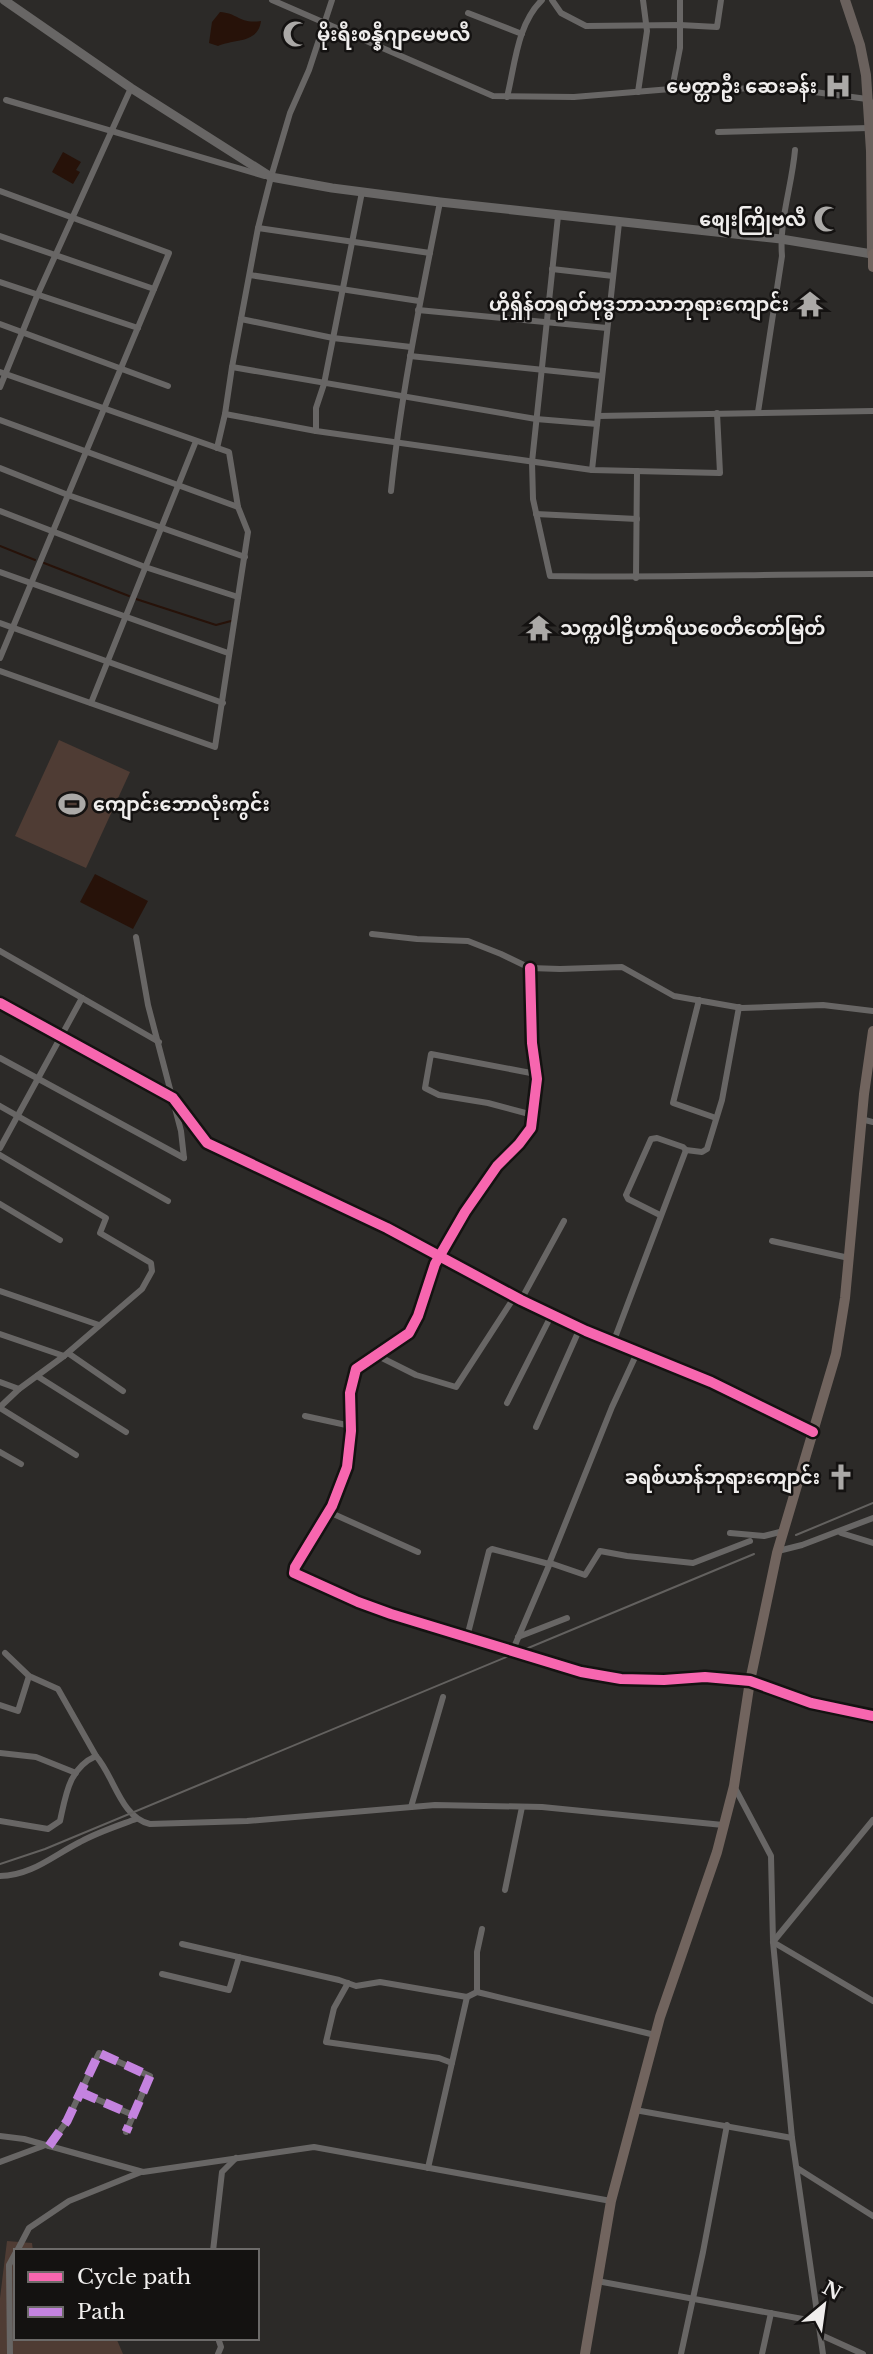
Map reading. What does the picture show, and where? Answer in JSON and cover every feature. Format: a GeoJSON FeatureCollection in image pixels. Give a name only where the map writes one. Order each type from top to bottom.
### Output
{"type":"FeatureCollection","features":[{"type":"Feature","properties":{"kind":"highway"},"geometry":{"type":"LineString","coordinates":[[872,254],[873,267]]}},
{"type":"Feature","properties":{"kind":"highway"},"geometry":{"type":"LineString","coordinates":[[585,2354],[611,2201],[674,1972],[717,1852],[734,1786],[750,1681],[778,1550],[836,1354],[867,1121],[867,1060],[873,1031]]}},
{"type":"Feature","properties":{"kind":"main road"},"geometry":{"type":"LineString","coordinates":[[4,0],[131,88],[271,177],[440,202],[781,239],[872,254],[870,102],[860,45],[845,0]]}},
{"type":"Feature","properties":{"kind":"street"},"geometry":{"type":"LineString","coordinates":[[272,0],[493,96],[574,97],[672,89],[792,89],[870,102]]}},
{"type":"Feature","properties":{"kind":"street"},"geometry":{"type":"LineString","coordinates":[[217,448],[258,228],[271,177],[290,113],[309,69],[332,0]]}},
{"type":"Feature","properties":{"kind":"street"},"geometry":{"type":"LineString","coordinates":[[507,97],[522,34],[531,11],[542,0]]}},
{"type":"Feature","properties":{"kind":"street"},"geometry":{"type":"LineString","coordinates":[[552,0],[561,13],[586,26],[718,27],[721,0]]}},
{"type":"Feature","properties":{"kind":"street"},"geometry":{"type":"LineString","coordinates":[[638,92],[646,25],[643,0]]}},
{"type":"Feature","properties":{"kind":"street"},"geometry":{"type":"LineString","coordinates":[[672,89],[680,48],[680,0]]}},
{"type":"Feature","properties":{"kind":"street"},"geometry":{"type":"LineString","coordinates":[[468,13],[522,34]]}},
{"type":"Feature","properties":{"kind":"street"},"geometry":{"type":"LineString","coordinates":[[0,387],[3,373],[24,332],[37,296],[131,88]]}},
{"type":"Feature","properties":{"kind":"street"},"geometry":{"type":"LineString","coordinates":[[6,100],[271,177]]}},
{"type":"Feature","properties":{"kind":"street"},"geometry":{"type":"LineString","coordinates":[[719,132],[869,128]]}},
{"type":"Feature","properties":{"kind":"street"},"geometry":{"type":"LineString","coordinates":[[758,412],[795,150]]}},
{"type":"Feature","properties":{"kind":"street"},"geometry":{"type":"LineString","coordinates":[[0,191],[169,252],[0,658]]}},
{"type":"Feature","properties":{"kind":"street"},"geometry":{"type":"LineString","coordinates":[[316,431],[316,408],[324,384],[362,192]]}},
{"type":"Feature","properties":{"kind":"street"},"geometry":{"type":"LineString","coordinates":[[391,491],[411,347],[440,202]]}},
{"type":"Feature","properties":{"kind":"street"},"geometry":{"type":"LineString","coordinates":[[558,216],[532,462],[533,499],[550,576],[636,578],[873,574]]}},
{"type":"Feature","properties":{"kind":"street"},"geometry":{"type":"LineString","coordinates":[[592,470],[619,223]]}},
{"type":"Feature","properties":{"kind":"street"},"geometry":{"type":"LineString","coordinates":[[258,228],[430,253]]}},
{"type":"Feature","properties":{"kind":"street"},"geometry":{"type":"LineString","coordinates":[[0,236],[154,289]]}},
{"type":"Feature","properties":{"kind":"street"},"geometry":{"type":"LineString","coordinates":[[552,270],[613,276]]}},
{"type":"Feature","properties":{"kind":"street"},"geometry":{"type":"LineString","coordinates":[[250,275],[419,301]]}},
{"type":"Feature","properties":{"kind":"street"},"geometry":{"type":"LineString","coordinates":[[0,282],[138,328]]}},
{"type":"Feature","properties":{"kind":"street"},"geometry":{"type":"LineString","coordinates":[[418,310],[607,328]]}},
{"type":"Feature","properties":{"kind":"street"},"geometry":{"type":"LineString","coordinates":[[241,319],[333,338],[411,347]]}},
{"type":"Feature","properties":{"kind":"street"},"geometry":{"type":"LineString","coordinates":[[0,324],[168,386]]}},
{"type":"Feature","properties":{"kind":"street"},"geometry":{"type":"LineString","coordinates":[[410,356],[602,376]]}},
{"type":"Feature","properties":{"kind":"street"},"geometry":{"type":"LineString","coordinates":[[232,367],[536,419],[598,420],[717,413],[873,411]]}},
{"type":"Feature","properties":{"kind":"street"},"geometry":{"type":"LineString","coordinates":[[0,671],[215,747],[248,532],[238,507],[229,452],[3,373]]}},
{"type":"Feature","properties":{"kind":"street"},"geometry":{"type":"LineString","coordinates":[[225,414],[316,431],[592,470],[720,473],[717,413]]}},
{"type":"Feature","properties":{"kind":"street"},"geometry":{"type":"LineString","coordinates":[[0,420],[238,507]]}},
{"type":"Feature","properties":{"kind":"street"},"geometry":{"type":"LineString","coordinates":[[91,703],[178,484],[200,443],[220,437]]}},
{"type":"Feature","properties":{"kind":"street"},"geometry":{"type":"LineString","coordinates":[[0,468],[68,495],[245,557]]}},
{"type":"Feature","properties":{"kind":"street"},"geometry":{"type":"LineString","coordinates":[[636,578],[637,471]]}},
{"type":"Feature","properties":{"kind":"street"},"geometry":{"type":"LineString","coordinates":[[0,511],[145,567],[238,597]]}},
{"type":"Feature","properties":{"kind":"street"},"geometry":{"type":"LineString","coordinates":[[536,514],[637,519]]}},
{"type":"Feature","properties":{"kind":"street"},"geometry":{"type":"LineString","coordinates":[[0,572],[228,653]]}},
{"type":"Feature","properties":{"kind":"street"},"geometry":{"type":"LineString","coordinates":[[0,623],[223,703]]}},
{"type":"Feature","properties":{"kind":"street"},"geometry":{"type":"LineString","coordinates":[[372,934],[468,941],[530,968],[622,967],[674,996],[739,1007],[823,1005],[873,1011]]}},
{"type":"Feature","properties":{"kind":"street"},"geometry":{"type":"LineString","coordinates":[[0,1058],[184,1158],[181,1131],[148,1005],[136,937]]}},
{"type":"Feature","properties":{"kind":"street"},"geometry":{"type":"LineString","coordinates":[[0,951],[159,1042]]}},
{"type":"Feature","properties":{"kind":"street"},"geometry":{"type":"LineString","coordinates":[[530,968],[532,1044],[536,1074],[536,1098],[531,1128],[497,1166],[465,1212],[435,1264],[418,1316],[409,1333],[356,1368],[351,1393],[347,1468],[329,1512],[295,1567],[294,1573],[391,1614],[580,1672],[621,1679],[705,1677],[750,1681],[811,1703],[873,1716]]}},
{"type":"Feature","properties":{"kind":"street"},"geometry":{"type":"LineString","coordinates":[[0,1148],[82,998]]}},
{"type":"Feature","properties":{"kind":"street"},"geometry":{"type":"LineString","coordinates":[[699,1000],[673,1102],[716,1118]]}},
{"type":"Feature","properties":{"kind":"street"},"geometry":{"type":"LineString","coordinates":[[0,1003],[173,1098],[207,1143],[387,1228],[580,1328],[711,1382],[813,1432]]}},
{"type":"Feature","properties":{"kind":"street"},"geometry":{"type":"LineString","coordinates":[[660,1215],[628,1199],[626,1195],[651,1139],[657,1138],[686,1150],[706,1151],[722,1100],[739,1007]]}},
{"type":"Feature","properties":{"kind":"street"},"geometry":{"type":"LineString","coordinates":[[533,1115],[488,1103],[439,1095],[425,1088],[431,1054],[536,1074]]}},
{"type":"Feature","properties":{"kind":"street"},"geometry":{"type":"LineString","coordinates":[[0,1106],[168,1201]]}},
{"type":"Feature","properties":{"kind":"street"},"geometry":{"type":"LineString","coordinates":[[613,1343],[686,1150]]}},
{"type":"Feature","properties":{"kind":"street"},"geometry":{"type":"LineString","coordinates":[[0,1155],[106,1218],[100,1233],[151,1264],[152,1271],[142,1289],[66,1355],[19,1389],[0,1408],[76,1455]]}},
{"type":"Feature","properties":{"kind":"street"},"geometry":{"type":"LineString","coordinates":[[0,1204],[60,1240]]}},
{"type":"Feature","properties":{"kind":"street"},"geometry":{"type":"LineString","coordinates":[[376,1355],[416,1375],[456,1387],[518,1298],[564,1221]]}},
{"type":"Feature","properties":{"kind":"street"},"geometry":{"type":"LineString","coordinates":[[772,1241],[849,1258]]}},
{"type":"Feature","properties":{"kind":"street"},"geometry":{"type":"LineString","coordinates":[[0,1291],[99,1325]]}},
{"type":"Feature","properties":{"kind":"street"},"geometry":{"type":"LineString","coordinates":[[507,1403],[552,1314]]}},
{"type":"Feature","properties":{"kind":"street"},"geometry":{"type":"LineString","coordinates":[[537,1427],[580,1328]]}},
{"type":"Feature","properties":{"kind":"street"},"geometry":{"type":"LineString","coordinates":[[0,1334],[66,1355],[123,1391]]}},
{"type":"Feature","properties":{"kind":"street"},"geometry":{"type":"LineString","coordinates":[[512,1651],[612,1407],[637,1353]]}},
{"type":"Feature","properties":{"kind":"street"},"geometry":{"type":"LineString","coordinates":[[37,1376],[126,1432]]}},
{"type":"Feature","properties":{"kind":"street"},"geometry":{"type":"LineString","coordinates":[[0,1382],[19,1389]]}},
{"type":"Feature","properties":{"kind":"street"},"geometry":{"type":"LineString","coordinates":[[305,1416],[351,1426]]}},
{"type":"Feature","properties":{"kind":"street"},"geometry":{"type":"LineString","coordinates":[[0,1452],[21,1464]]}},
{"type":"Feature","properties":{"kind":"street"},"geometry":{"type":"LineString","coordinates":[[329,1512],[418,1552]]}},
{"type":"Feature","properties":{"kind":"street"},"geometry":{"type":"LineString","coordinates":[[778,1550],[802,1545],[873,1518]]}},
{"type":"Feature","properties":{"kind":"street"},"geometry":{"type":"LineString","coordinates":[[730,1533],[764,1536],[784,1531]]}},
{"type":"Feature","properties":{"kind":"street"},"geometry":{"type":"LineString","coordinates":[[839,1532],[873,1543]]}},
{"type":"Feature","properties":{"kind":"street"},"geometry":{"type":"LineString","coordinates":[[467,1637],[489,1551],[492,1549],[584,1575],[597,1553],[604,1550],[627,1556],[693,1563],[750,1541]]}},
{"type":"Feature","properties":{"kind":"street"},"geometry":{"type":"LineString","coordinates":[[518,1637],[567,1618]]}},
{"type":"Feature","properties":{"kind":"street"},"geometry":{"type":"LineString","coordinates":[[5,1653],[29,1676],[58,1689],[125,1804],[136,1819],[150,1824],[247,1821],[435,1805],[522,1807],[723,1825]]}},
{"type":"Feature","properties":{"kind":"street"},"geometry":{"type":"LineString","coordinates":[[0,1705],[18,1711],[29,1676]]}},
{"type":"Feature","properties":{"kind":"street"},"geometry":{"type":"LineString","coordinates":[[411,1807],[443,1697]]}},
{"type":"Feature","properties":{"kind":"street"},"geometry":{"type":"LineString","coordinates":[[0,1753],[36,1757],[76,1773]]}},
{"type":"Feature","properties":{"kind":"street"},"geometry":{"type":"LineString","coordinates":[[0,1821],[48,1829],[60,1821],[69,1781],[82,1762],[96,1756]]}},
{"type":"Feature","properties":{"kind":"street"},"geometry":{"type":"LineString","coordinates":[[734,1786],[771,1856],[773,1942],[792,2138],[823,2354]]}},
{"type":"Feature","properties":{"kind":"street"},"geometry":{"type":"LineString","coordinates":[[505,1890],[522,1807]]}},
{"type":"Feature","properties":{"kind":"street"},"geometry":{"type":"LineString","coordinates":[[0,1876],[9,1876],[49,1862],[78,1843],[136,1819]]}},
{"type":"Feature","properties":{"kind":"street"},"geometry":{"type":"LineString","coordinates":[[773,1942],[873,1819]]}},
{"type":"Feature","properties":{"kind":"street"},"geometry":{"type":"LineString","coordinates":[[477,1993],[477,1952],[482,1929]]}},
{"type":"Feature","properties":{"kind":"street"},"geometry":{"type":"LineString","coordinates":[[773,1942],[873,2001]]}},
{"type":"Feature","properties":{"kind":"street"},"geometry":{"type":"LineString","coordinates":[[182,1944],[356,1986],[380,1982],[467,1997],[477,1993],[655,2035]]}},
{"type":"Feature","properties":{"kind":"street"},"geometry":{"type":"LineString","coordinates":[[162,1974],[229,1990],[239,1957]]}},
{"type":"Feature","properties":{"kind":"street"},"geometry":{"type":"LineString","coordinates":[[348,1983],[334,2008],[326,2042],[439,2058],[452,2063]]}},
{"type":"Feature","properties":{"kind":"street"},"geometry":{"type":"LineString","coordinates":[[428,2168],[467,1997]]}},
{"type":"Feature","properties":{"kind":"street"},"geometry":{"type":"LineString","coordinates":[[0,2162],[47,2146],[67,2122],[99,2053],[150,2076],[126,2132]]}},
{"type":"Feature","properties":{"kind":"street"},"geometry":{"type":"LineString","coordinates":[[80,2092],[133,2115]]}},
{"type":"Feature","properties":{"kind":"street"},"geometry":{"type":"LineString","coordinates":[[635,2110],[792,2138]]}},
{"type":"Feature","properties":{"kind":"street"},"geometry":{"type":"LineString","coordinates":[[681,2354],[727,2125]]}},
{"type":"Feature","properties":{"kind":"street"},"geometry":{"type":"LineString","coordinates":[[0,2136],[143,2172]]}},
{"type":"Feature","properties":{"kind":"street"},"geometry":{"type":"LineString","coordinates":[[17,2249],[29,2228],[69,2201],[143,2172],[314,2147],[611,2201]]}},
{"type":"Feature","properties":{"kind":"street"},"geometry":{"type":"LineString","coordinates":[[213,2249],[222,2172],[237,2157]]}},
{"type":"Feature","properties":{"kind":"street"},"geometry":{"type":"LineString","coordinates":[[797,2168],[873,2216]]}},
{"type":"Feature","properties":{"kind":"street"},"geometry":{"type":"LineString","coordinates":[[10,2354],[9,2265],[14,2255]]}},
{"type":"Feature","properties":{"kind":"street"},"geometry":{"type":"LineString","coordinates":[[597,2281],[819,2322]]}},
{"type":"Feature","properties":{"kind":"street"},"geometry":{"type":"LineString","coordinates":[[762,2354],[771,2313]]}},
{"type":"Feature","properties":{"kind":"street"},"geometry":{"type":"LineString","coordinates":[[821,2335],[863,2354]]}},
{"type":"Feature","properties":{"kind":"shaded area"},"geometry":{"type":"Polygon","coordinates":[[[220,12],[243,20],[261,21],[259,28],[255,34],[244,40],[218,46],[209,43],[212,22],[220,12]]]}},
{"type":"Feature","properties":{"kind":"shaded area"},"geometry":{"type":"Polygon","coordinates":[[[63,152],[81,162],[76,170],[80,172],[73,184],[52,172],[63,152]]]}},
{"type":"Feature","properties":{"kind":"shaded area","name":"ကျောင်းဘောလုံးကွင်း"},"geometry":{"type":"Polygon","coordinates":[[[59,740],[130,772],[86,868],[15,836],[59,740]]]}},
{"type":"Feature","properties":{"kind":"shaded area"},"geometry":{"type":"Polygon","coordinates":[[[95,874],[148,901],[133,929],[80,902],[95,874]]]}},
{"type":"Feature","properties":{"kind":"shaded area"},"geometry":{"type":"Polygon","coordinates":[[[7,2241],[32,2243],[33,2249],[14,2249],[14,2340],[117,2340],[123,2354],[0,2354],[0,2298],[7,2241]]]}},
{"type":"Feature","properties":{"kind":"waterway"},"geometry":{"type":"LineString","coordinates":[[0,546],[35,560]]}},
{"type":"Feature","properties":{"kind":"waterway"},"geometry":{"type":"LineString","coordinates":[[44,563],[129,596]]}},
{"type":"Feature","properties":{"kind":"waterway"},"geometry":{"type":"LineString","coordinates":[[136,599],[216,625],[231,621]]}},
{"type":"Feature","properties":{"kind":"railway"},"geometry":{"type":"LineString","coordinates":[[796,1535],[873,1503]]}},
{"type":"Feature","properties":{"kind":"railway"},"geometry":{"type":"LineString","coordinates":[[0,1864],[45,1849],[754,1554]]}},
{"type":"Feature","properties":{"kind":"marked path"},"geometry":{"type":"LineString","coordinates":[[49,2146],[67,2121],[99,2053],[150,2076],[126,2132]]}},
{"type":"Feature","properties":{"kind":"marked path"},"geometry":{"type":"LineString","coordinates":[[80,2092],[133,2115]]}},
{"type":"Feature","properties":{"kind":"cycle path"},"geometry":{"type":"LineString","coordinates":[[530,968],[532,1043],[537,1079],[531,1128],[497,1166],[465,1212],[435,1264],[418,1316],[409,1333],[356,1369],[350,1393],[351,1431],[347,1467],[332,1506],[294,1573],[391,1614],[581,1672],[621,1679],[705,1677],[750,1681],[811,1703],[873,1716]]}},
{"type":"Feature","properties":{"kind":"cycle path"},"geometry":{"type":"LineString","coordinates":[[0,1003],[173,1098],[207,1143],[387,1228],[521,1300],[586,1331],[711,1382],[813,1432]]}},
{"type":"Feature","properties":{"kind":"place","name":"မိုးရီးစန္နီဂျာမေဗလီ"},"geometry":{"type":"Point","coordinates":[296,34]}},
{"type":"Feature","properties":{"kind":"place","name":"မေတ္တာဦး ဆေးခန်း"},"geometry":{"type":"Point","coordinates":[838,86]}},
{"type":"Feature","properties":{"kind":"place","name":"စျေးကြိုဗလီ"},"geometry":{"type":"Point","coordinates":[827,219]}},
{"type":"Feature","properties":{"kind":"place","name":"ဟိုရှိန်တရုတ်ဗုဒ္ဓဘာသာဘုရားကျောင်း"},"geometry":{"type":"Point","coordinates":[810,304]}},
{"type":"Feature","properties":{"kind":"place","name":"သက္ကပါဠိဟာရိယစေတီတော်မြတ်"},"geometry":{"type":"Point","coordinates":[539,628]}},
{"type":"Feature","properties":{"kind":"place","name":"ကျောင်းဘောလုံးကွင်း"},"geometry":{"type":"Point","coordinates":[72,804]}},
{"type":"Feature","properties":{"kind":"place","name":"ခရစ်ယာန်ဘုရားကျောင်း"},"geometry":{"type":"Point","coordinates":[841,1477]}}]}
